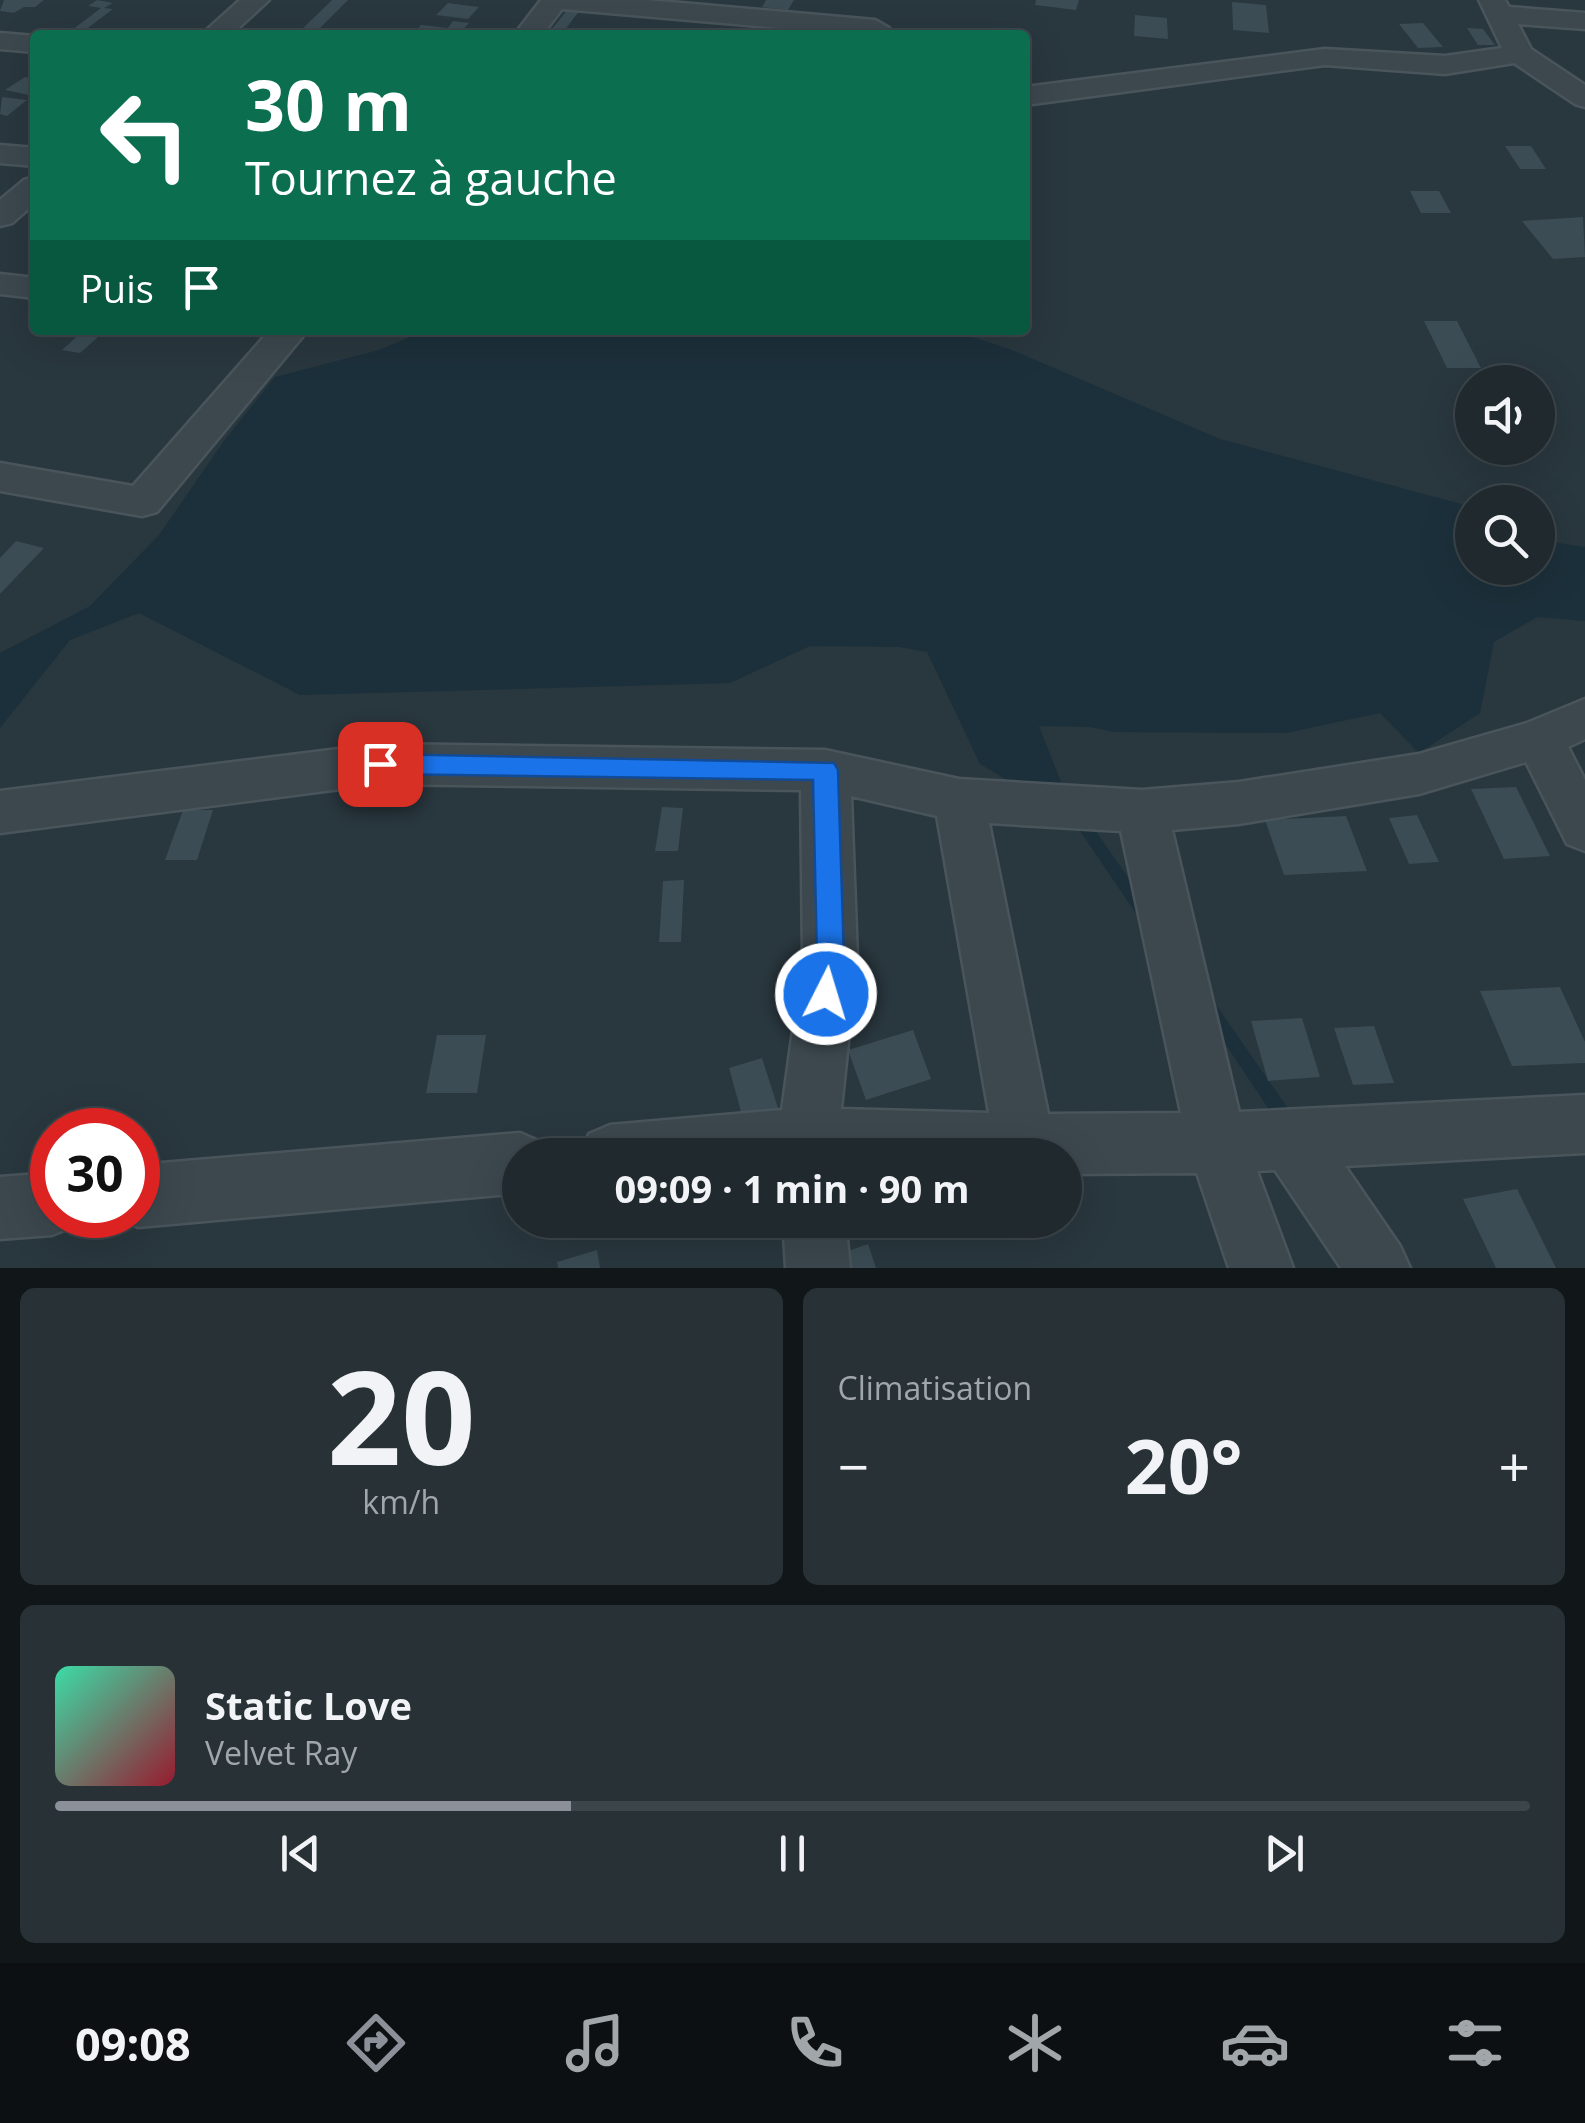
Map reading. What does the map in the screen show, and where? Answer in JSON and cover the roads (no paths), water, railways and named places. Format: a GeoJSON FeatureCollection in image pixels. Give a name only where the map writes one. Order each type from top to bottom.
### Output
{"type":"FeatureCollection","features":[{"type":"Feature","properties":{"kind":"street"},"geometry":{"type":"LineString","coordinates":[[221,30],[256,0]]}},
{"type":"Feature","properties":{"kind":"street"},"geometry":{"type":"LineString","coordinates":[[532,30],[555,0],[711,6],[866,30]]}},
{"type":"Feature","properties":{"kind":"street"},"geometry":{"type":"LineString","coordinates":[[872,30],[885,0]]}},
{"type":"Feature","properties":{"kind":"street"},"geometry":{"type":"LineString","coordinates":[[1497,7],[1585,20]]}},
{"type":"Feature","properties":{"kind":"street"},"geometry":{"type":"LineString","coordinates":[[1497,7],[1519,54],[1585,98]]}},
{"type":"Feature","properties":{"kind":"street"},"geometry":{"type":"LineString","coordinates":[[1030,95],[1324,57],[1444,64],[1519,54]]}},
{"type":"Feature","properties":{"kind":"street"},"geometry":{"type":"LineString","coordinates":[[0,154],[30,157]]}},
{"type":"Feature","properties":{"kind":"street"},"geometry":{"type":"LineString","coordinates":[[0,216],[30,191]]}},
{"type":"Feature","properties":{"kind":"street"},"geometry":{"type":"LineString","coordinates":[[0,284],[30,287]]}},
{"type":"Feature","properties":{"kind":"street"},"geometry":{"type":"LineString","coordinates":[[0,477],[142,502],[286,335]]}},
{"type":"Feature","properties":{"kind":"street"},"geometry":{"type":"LineString","coordinates":[[0,812],[380,764],[825,770],[959,800],[1142,811],[1239,802],[1419,774],[1538,738],[1585,718]]}},
{"type":"Feature","properties":{"kind":"street"},"geometry":{"type":"LineString","coordinates":[[1538,738],[1585,828]]}},
{"type":"Feature","properties":{"kind":"street"},"geometry":{"type":"LineString","coordinates":[[810,1138],[830,958],[825,770]]}},
{"type":"Feature","properties":{"kind":"street"},"geometry":{"type":"LineString","coordinates":[[959,800],[1023,1138]]}},
{"type":"Feature","properties":{"kind":"street"},"geometry":{"type":"LineString","coordinates":[[1142,811],[1217,1143],[1261,1268]]}},
{"type":"Feature","properties":{"kind":"street"},"geometry":{"type":"LineString","coordinates":[[1082,1144],[1217,1143],[1585,1124]]}},
{"type":"Feature","properties":{"kind":"street"},"geometry":{"type":"LineString","coordinates":[[1289,1138],[1378,1268]]}},
{"type":"Feature","properties":{"kind":"street"},"geometry":{"type":"LineString","coordinates":[[160,1194],[502,1165]]}},
{"type":"Feature","properties":{"kind":"street"},"geometry":{"type":"LineString","coordinates":[[0,1208],[30,1206]]}},
{"type":"Feature","properties":{"kind":"street"},"geometry":{"type":"LineString","coordinates":[[816,1238],[818,1268]]}},
{"type":"Feature","properties":{"kind":"water"},"geometry":{"type":"Polygon","coordinates":[[[415,335],[966,335],[1012,350],[1220,439],[1455,502],[1455,585],[1555,585],[1555,543],[1585,547],[1585,621],[1537,617],[1494,642],[1480,713],[1419,753],[1380,713],[1286,733],[1115,732],[1039,726],[1070,805],[1038,798],[980,764],[927,652],[899,647],[810,646],[730,683],[300,695],[139,613],[70,640],[0,728],[0,653],[90,606],[159,535],[224,441],[275,377],[379,350],[415,335]]]}},
{"type":"Feature","properties":{"kind":"waterway"},"geometry":{"type":"LineString","coordinates":[[1079,818],[1144,913]]}},
{"type":"Feature","properties":{"kind":"waterway"},"geometry":{"type":"LineString","coordinates":[[1209,1007],[1288,1123]]}}]}
